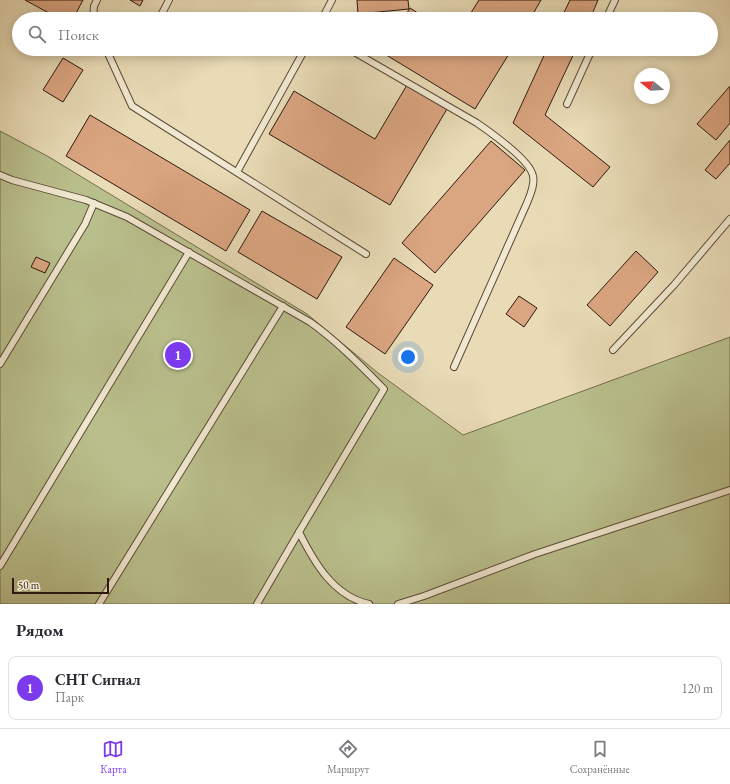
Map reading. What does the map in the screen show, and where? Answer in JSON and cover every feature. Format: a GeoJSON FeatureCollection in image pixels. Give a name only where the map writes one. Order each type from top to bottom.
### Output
{"type":"FeatureCollection","features":[{"type":"Feature","properties":{"kind":"lane"},"geometry":{"type":"LineString","coordinates":[[94,12],[94,6],[97,0]]}},
{"type":"Feature","properties":{"kind":"lane"},"geometry":{"type":"LineString","coordinates":[[163,12],[169,0]]}},
{"type":"Feature","properties":{"kind":"lane"},"geometry":{"type":"LineString","coordinates":[[326,12],[332,0]]}},
{"type":"Feature","properties":{"kind":"lane"},"geometry":{"type":"LineString","coordinates":[[609,12],[615,0]]}},
{"type":"Feature","properties":{"kind":"lane"},"geometry":{"type":"LineString","coordinates":[[109,56],[132,106],[366,254]]}},
{"type":"Feature","properties":{"kind":"lane"},"geometry":{"type":"LineString","coordinates":[[237,172],[301,56]]}},
{"type":"Feature","properties":{"kind":"lane"},"geometry":{"type":"LineString","coordinates":[[361,56],[477,123],[497,137],[528,165],[533,176],[533,187],[527,203],[454,367]]}},
{"type":"Feature","properties":{"kind":"lane"},"geometry":{"type":"LineString","coordinates":[[567,104],[589,56]]}},
{"type":"Feature","properties":{"kind":"lane"},"geometry":{"type":"LineString","coordinates":[[0,175],[12,180],[94,203],[132,220],[310,322],[324,332],[384,389],[257,604]]}},
{"type":"Feature","properties":{"kind":"lane"},"geometry":{"type":"LineString","coordinates":[[0,364],[85,224],[94,203]]}},
{"type":"Feature","properties":{"kind":"lane"},"geometry":{"type":"LineString","coordinates":[[613,350],[674,285],[730,219]]}},
{"type":"Feature","properties":{"kind":"lane"},"geometry":{"type":"LineString","coordinates":[[0,566],[189,252]]}},
{"type":"Feature","properties":{"kind":"lane"},"geometry":{"type":"LineString","coordinates":[[99,604],[283,306]]}},
{"type":"Feature","properties":{"kind":"lane"},"geometry":{"type":"LineString","coordinates":[[398,604],[535,554],[730,490]]}},
{"type":"Feature","properties":{"kind":"lane"},"geometry":{"type":"LineString","coordinates":[[299,532],[312,558],[335,586],[352,598],[369,604]]}},
{"type":"Feature","properties":{"kind":"green space"},"geometry":{"type":"Polygon","coordinates":[[[0,131],[49,157],[307,314],[378,373],[463,435],[730,337],[730,604],[0,604],[0,131]]]}},
{"type":"Feature","properties":{"kind":"building"},"geometry":{"type":"Polygon","coordinates":[[[25,0],[83,0],[77,12],[47,12],[25,0]]]}},
{"type":"Feature","properties":{"kind":"building"},"geometry":{"type":"Polygon","coordinates":[[[130,0],[143,0],[140,6],[130,0]]]}},
{"type":"Feature","properties":{"kind":"building"},"geometry":{"type":"Polygon","coordinates":[[[357,0],[408,0],[409,9],[378,12],[358,12],[357,0]]]}},
{"type":"Feature","properties":{"kind":"building"},"geometry":{"type":"Polygon","coordinates":[[[479,0],[541,0],[534,12],[471,12],[479,0]]]}},
{"type":"Feature","properties":{"kind":"building"},"geometry":{"type":"Polygon","coordinates":[[[570,0],[598,0],[593,12],[564,12],[570,0]]]}},
{"type":"Feature","properties":{"kind":"building"},"geometry":{"type":"Polygon","coordinates":[[[410,8],[416,12],[407,12],[410,8]]]}},
{"type":"Feature","properties":{"kind":"building"},"geometry":{"type":"Polygon","coordinates":[[[388,56],[508,56],[475,109],[388,56]]]}},
{"type":"Feature","properties":{"kind":"building"},"geometry":{"type":"Polygon","coordinates":[[[544,56],[573,56],[545,115],[610,167],[593,187],[513,123],[544,56]]]}},
{"type":"Feature","properties":{"kind":"building"},"geometry":{"type":"Polygon","coordinates":[[[63,58],[83,70],[63,102],[43,90],[63,58]]]}},
{"type":"Feature","properties":{"kind":"building"},"geometry":{"type":"Polygon","coordinates":[[[407,85],[447,109],[390,205],[269,134],[294,91],[375,139],[407,85]]]}},
{"type":"Feature","properties":{"kind":"building"},"geometry":{"type":"Polygon","coordinates":[[[730,86],[730,123],[716,140],[697,124],[730,86]]]}},
{"type":"Feature","properties":{"kind":"building"},"geometry":{"type":"Polygon","coordinates":[[[90,115],[250,210],[226,251],[66,156],[90,115]]]}},
{"type":"Feature","properties":{"kind":"building"},"geometry":{"type":"Polygon","coordinates":[[[730,140],[730,163],[716,179],[705,170],[730,140]]]}},
{"type":"Feature","properties":{"kind":"building"},"geometry":{"type":"Polygon","coordinates":[[[491,141],[525,170],[435,273],[402,243],[491,141]]]}},
{"type":"Feature","properties":{"kind":"building"},"geometry":{"type":"Polygon","coordinates":[[[262,211],[342,257],[317,299],[238,252],[262,211]]]}},
{"type":"Feature","properties":{"kind":"building"},"geometry":{"type":"Polygon","coordinates":[[[636,251],[658,272],[610,326],[587,305],[636,251]]]}},
{"type":"Feature","properties":{"kind":"building"},"geometry":{"type":"Polygon","coordinates":[[[36,257],[50,263],[45,273],[31,267],[36,257]]]}},
{"type":"Feature","properties":{"kind":"building"},"geometry":{"type":"Polygon","coordinates":[[[394,258],[433,285],[385,354],[346,327],[394,258]]]}},
{"type":"Feature","properties":{"kind":"building"},"geometry":{"type":"Polygon","coordinates":[[[519,296],[537,308],[524,327],[506,314],[519,296]]]}},
{"type":"Feature","properties":{"kind":"place","name":"СНТ Сигнал"},"geometry":{"type":"Point","coordinates":[178,355]}}]}
